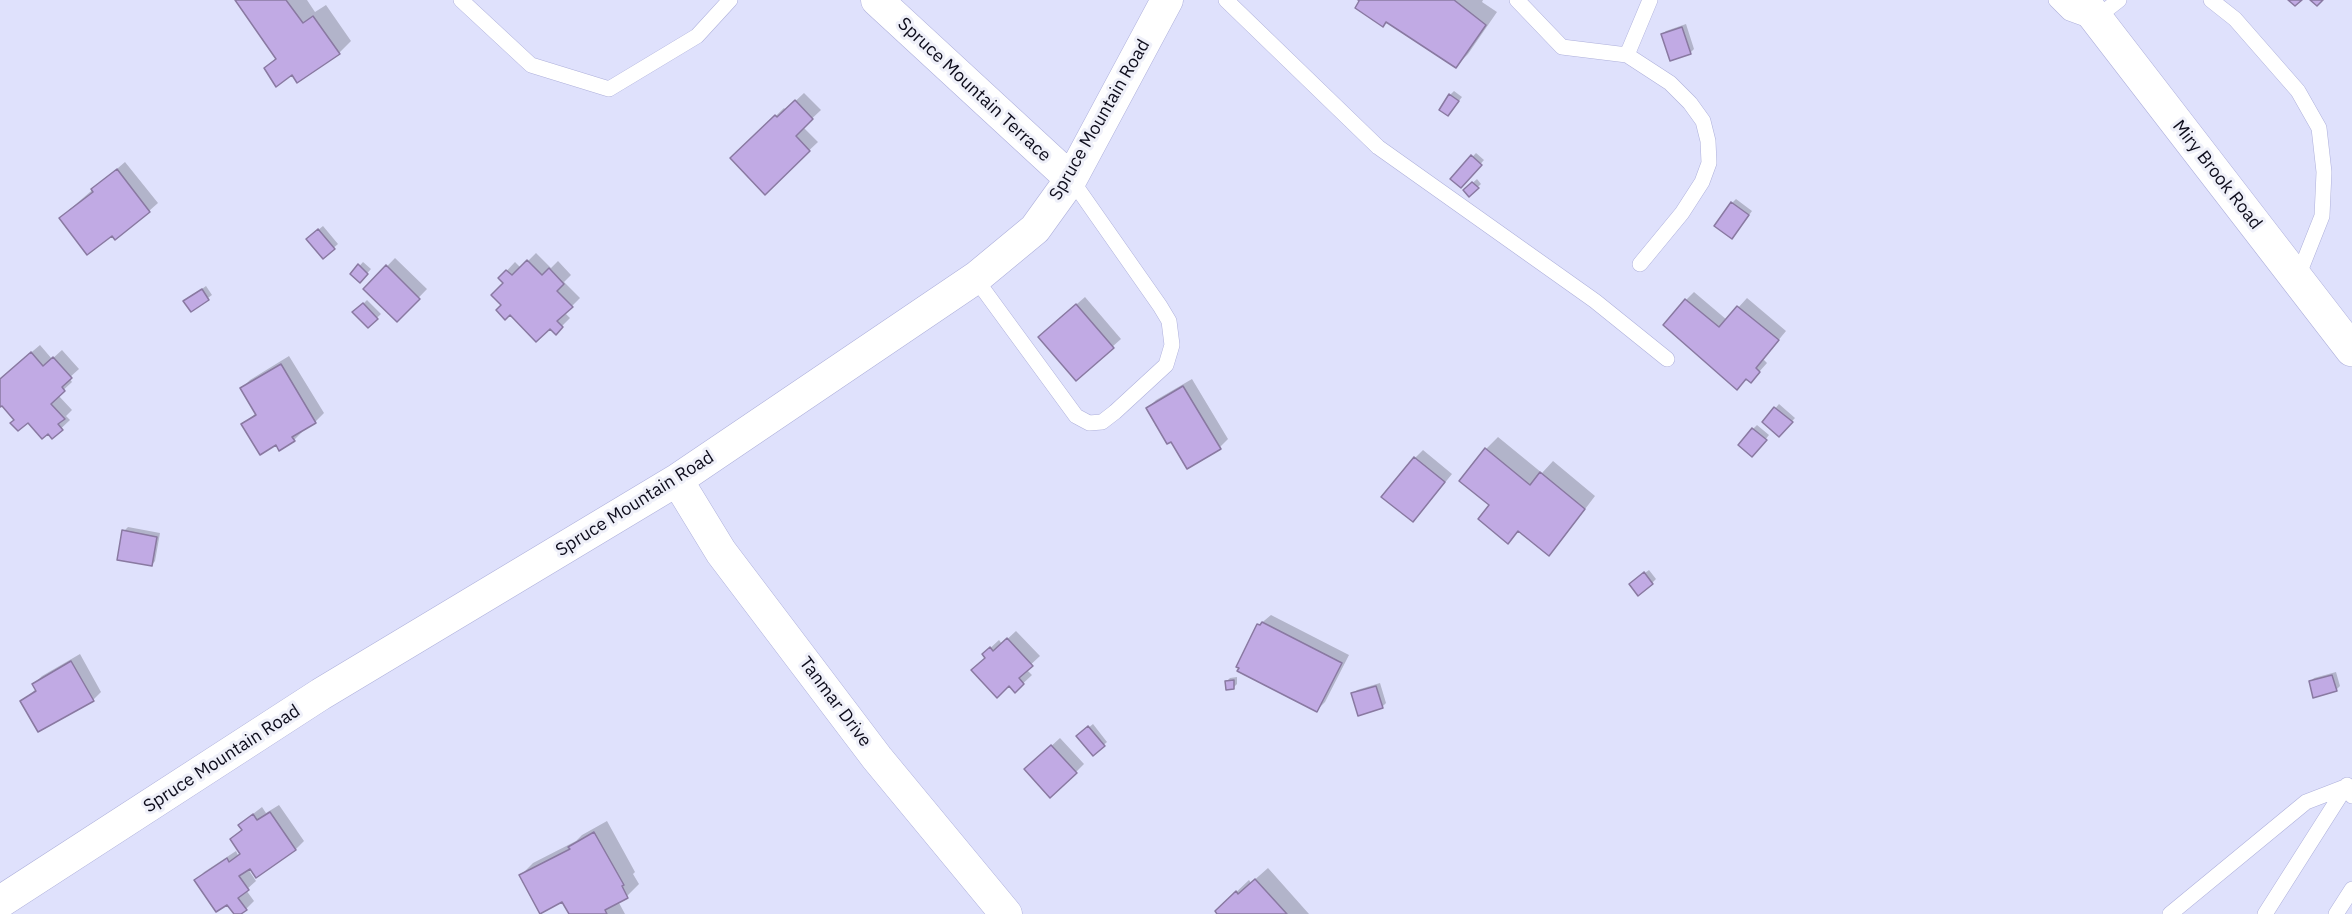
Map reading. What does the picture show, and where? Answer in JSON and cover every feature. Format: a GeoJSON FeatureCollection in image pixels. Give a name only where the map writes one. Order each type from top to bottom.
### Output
{"type":"FeatureCollection","features":[{"type":"Feature","properties":{"kind":"main road","name":"Miry Brook Road"},"geometry":{"type":"LineString","coordinates":[[2100,11],[2352,350]]}},
{"type":"Feature","properties":{"kind":"street","name":"Spruce Mountain Terrace"},"geometry":{"type":"LineString","coordinates":[[877,0],[1071,179]]}},
{"type":"Feature","properties":{"kind":"street","name":"Spruce Mountain Road"},"geometry":{"type":"LineString","coordinates":[[0,902],[321,694],[677,480],[975,278],[1035,229],[1071,179],[1167,0]]}},
{"type":"Feature","properties":{"kind":"street","name":"Tanmar Drive"},"geometry":{"type":"LineString","coordinates":[[677,480],[721,552],[878,758],[1006,914]]}},
{"type":"Feature","properties":{"kind":"lane"},"geometry":{"type":"LineString","coordinates":[[461,0],[531,65],[609,90],[697,36],[730,0]]}},
{"type":"Feature","properties":{"kind":"lane"},"geometry":{"type":"LineString","coordinates":[[1226,0],[1378,147],[1595,301],[1667,359]]}},
{"type":"Feature","properties":{"kind":"lane"},"geometry":{"type":"LineString","coordinates":[[1517,0],[1562,47],[1627,55],[1670,83],[1690,103],[1703,121],[1708,141],[1709,163],[1702,182],[1682,213],[1640,264]]}},
{"type":"Feature","properties":{"kind":"lane"},"geometry":{"type":"LineString","coordinates":[[1627,55],[1650,0]]}},
{"type":"Feature","properties":{"kind":"lane"},"geometry":{"type":"LineString","coordinates":[[2056,0],[2069,13],[2100,11]]}},
{"type":"Feature","properties":{"kind":"lane"},"geometry":{"type":"LineString","coordinates":[[2211,0],[2235,19],[2298,91],[2319,128],[2324,172],[2322,216],[2297,279]]}},
{"type":"Feature","properties":{"kind":"lane"},"geometry":{"type":"LineString","coordinates":[[975,278],[1076,416],[1089,423],[1102,422],[1166,365],[1172,345],[1169,321],[1071,179]]}},
{"type":"Feature","properties":{"kind":"lane"},"geometry":{"type":"LineString","coordinates":[[2170,914],[2306,802],[2350,788]]}},
{"type":"Feature","properties":{"kind":"lane"},"geometry":{"type":"LineString","coordinates":[[2265,914],[2350,788]]}},
{"type":"Feature","properties":{"kind":"lane"},"geometry":{"type":"LineString","coordinates":[[2336,914],[2352,889]]}},
{"type":"Feature","properties":{"kind":"building"},"geometry":{"type":"Polygon","coordinates":[[[235,0],[286,0],[303,23],[313,16],[340,54],[297,83],[292,75],[276,87],[264,68],[276,59],[235,0]]]}},
{"type":"Feature","properties":{"kind":"building"},"geometry":{"type":"Polygon","coordinates":[[[1358,0],[1454,0],[1486,25],[1456,68],[1386,22],[1383,27],[1355,8],[1358,0]]]}},
{"type":"Feature","properties":{"kind":"building"},"geometry":{"type":"Polygon","coordinates":[[[2288,0],[2302,0],[2295,6],[2288,0]]]}},
{"type":"Feature","properties":{"kind":"building"},"geometry":{"type":"Polygon","coordinates":[[[2310,0],[2323,0],[2317,6],[2310,0]]]}},
{"type":"Feature","properties":{"kind":"building"},"geometry":{"type":"Polygon","coordinates":[[[1682,27],[1691,54],[1670,61],[1661,34],[1682,27]]]}},
{"type":"Feature","properties":{"kind":"building"},"geometry":{"type":"Polygon","coordinates":[[[1449,94],[1459,101],[1448,116],[1439,110],[1449,94]]]}},
{"type":"Feature","properties":{"kind":"building"},"geometry":{"type":"Polygon","coordinates":[[[795,100],[813,119],[796,136],[810,151],[765,195],[730,158],[775,115],[777,117],[795,100]]]}},
{"type":"Feature","properties":{"kind":"building"},"geometry":{"type":"Polygon","coordinates":[[[1471,155],[1482,165],[1461,188],[1450,179],[1471,155]]]}},
{"type":"Feature","properties":{"kind":"building"},"geometry":{"type":"Polygon","coordinates":[[[117,169],[150,212],[115,240],[112,236],[87,255],[59,218],[93,192],[91,189],[117,169]]]}},
{"type":"Feature","properties":{"kind":"building"},"geometry":{"type":"Polygon","coordinates":[[[1472,182],[1479,188],[1469,197],[1463,190],[1472,182]]]}},
{"type":"Feature","properties":{"kind":"building"},"geometry":{"type":"Polygon","coordinates":[[[1731,202],[1749,215],[1732,239],[1714,226],[1731,202]]]}},
{"type":"Feature","properties":{"kind":"building"},"geometry":{"type":"Polygon","coordinates":[[[318,229],[335,249],[323,259],[306,239],[318,229]]]}},
{"type":"Feature","properties":{"kind":"building"},"geometry":{"type":"Polygon","coordinates":[[[527,260],[542,275],[549,268],[564,284],[557,291],[573,307],[557,321],[563,327],[556,335],[550,329],[536,342],[510,315],[505,320],[496,310],[501,305],[491,295],[503,283],[498,278],[506,270],[512,275],[527,260]]]}},
{"type":"Feature","properties":{"kind":"building"},"geometry":{"type":"Polygon","coordinates":[[[358,264],[368,274],[360,283],[350,274],[358,264]]]}},
{"type":"Feature","properties":{"kind":"building"},"geometry":{"type":"Polygon","coordinates":[[[386,265],[420,299],[397,322],[363,289],[386,265]]]}},
{"type":"Feature","properties":{"kind":"building"},"geometry":{"type":"Polygon","coordinates":[[[202,289],[209,300],[191,312],[183,301],[202,289]]]}},
{"type":"Feature","properties":{"kind":"building"},"geometry":{"type":"Polygon","coordinates":[[[1685,299],[1719,327],[1737,306],[1779,340],[1756,368],[1760,372],[1751,383],[1746,379],[1737,390],[1663,325],[1685,299]]]}},
{"type":"Feature","properties":{"kind":"building"},"geometry":{"type":"Polygon","coordinates":[[[363,303],[378,319],[368,328],[352,312],[363,303]]]}},
{"type":"Feature","properties":{"kind":"building"},"geometry":{"type":"Polygon","coordinates":[[[1076,304],[1114,348],[1076,381],[1038,337],[1076,304]]]}},
{"type":"Feature","properties":{"kind":"building"},"geometry":{"type":"Polygon","coordinates":[[[31,352],[43,366],[53,357],[72,378],[62,387],[65,391],[51,404],[65,419],[58,424],[63,430],[52,439],[48,434],[42,439],[28,423],[18,431],[10,423],[14,420],[2,406],[0,407],[0,379],[31,352]]]}},
{"type":"Feature","properties":{"kind":"building"},"geometry":{"type":"Polygon","coordinates":[[[281,364],[316,423],[292,437],[295,441],[279,451],[276,445],[260,455],[241,424],[256,415],[240,388],[281,364]]]}},
{"type":"Feature","properties":{"kind":"building"},"geometry":{"type":"Polygon","coordinates":[[[1183,386],[1221,449],[1187,469],[1171,442],[1167,444],[1146,408],[1183,386]]]}},
{"type":"Feature","properties":{"kind":"building"},"geometry":{"type":"Polygon","coordinates":[[[1774,407],[1793,422],[1779,437],[1762,422],[1774,407]]]}},
{"type":"Feature","properties":{"kind":"building"},"geometry":{"type":"Polygon","coordinates":[[[1752,428],[1767,440],[1752,457],[1738,445],[1752,428]]]}},
{"type":"Feature","properties":{"kind":"building"},"geometry":{"type":"Polygon","coordinates":[[[1485,448],[1530,485],[1540,472],[1585,509],[1549,556],[1518,531],[1508,544],[1478,519],[1489,505],[1459,481],[1485,448]]]}},
{"type":"Feature","properties":{"kind":"building"},"geometry":{"type":"Polygon","coordinates":[[[1414,457],[1445,482],[1413,522],[1381,497],[1414,457]]]}},
{"type":"Feature","properties":{"kind":"building"},"geometry":{"type":"Polygon","coordinates":[[[122,530],[157,537],[152,566],[117,560],[122,530]]]}},
{"type":"Feature","properties":{"kind":"building"},"geometry":{"type":"Polygon","coordinates":[[[1644,572],[1653,584],[1638,596],[1629,584],[1644,572]]]}},
{"type":"Feature","properties":{"kind":"building"},"geometry":{"type":"Polygon","coordinates":[[[1262,622],[1342,663],[1317,712],[1237,671],[1239,668],[1236,667],[1257,624],[1260,625],[1262,622]]]}},
{"type":"Feature","properties":{"kind":"building"},"geometry":{"type":"Polygon","coordinates":[[[1007,638],[1033,666],[1019,678],[1024,684],[1015,693],[1009,686],[997,698],[971,670],[985,658],[982,654],[990,647],[993,651],[1007,638]]]}},
{"type":"Feature","properties":{"kind":"building"},"geometry":{"type":"Polygon","coordinates":[[[71,661],[94,701],[38,732],[20,701],[36,691],[32,684],[71,661]]]}},
{"type":"Feature","properties":{"kind":"building"},"geometry":{"type":"Polygon","coordinates":[[[2332,675],[2337,691],[2313,698],[2309,681],[2332,675]]]}},
{"type":"Feature","properties":{"kind":"building"},"geometry":{"type":"Polygon","coordinates":[[[1234,680],[1234,689],[1226,690],[1225,681],[1234,680]]]}},
{"type":"Feature","properties":{"kind":"building"},"geometry":{"type":"Polygon","coordinates":[[[1376,686],[1383,708],[1358,716],[1351,693],[1376,686]]]}},
{"type":"Feature","properties":{"kind":"building"},"geometry":{"type":"Polygon","coordinates":[[[1088,726],[1105,746],[1093,756],[1076,736],[1088,726]]]}},
{"type":"Feature","properties":{"kind":"building"},"geometry":{"type":"Polygon","coordinates":[[[1051,745],[1077,773],[1050,798],[1024,769],[1051,745]]]}},
{"type":"Feature","properties":{"kind":"building"},"geometry":{"type":"Polygon","coordinates":[[[270,812],[296,850],[256,878],[250,869],[239,876],[249,890],[238,898],[247,910],[241,914],[234,914],[227,905],[216,912],[194,880],[227,858],[229,862],[240,854],[230,839],[242,830],[238,825],[253,814],[257,820],[270,812]]]}},
{"type":"Feature","properties":{"kind":"building"},"geometry":{"type":"Polygon","coordinates":[[[594,832],[624,885],[622,886],[628,898],[605,910],[607,914],[569,914],[562,902],[540,914],[519,875],[570,849],[568,847],[594,832]]]}},
{"type":"Feature","properties":{"kind":"building"},"geometry":{"type":"Polygon","coordinates":[[[1255,879],[1287,914],[1217,914],[1215,911],[1236,891],[1238,894],[1255,879]]]}}]}
